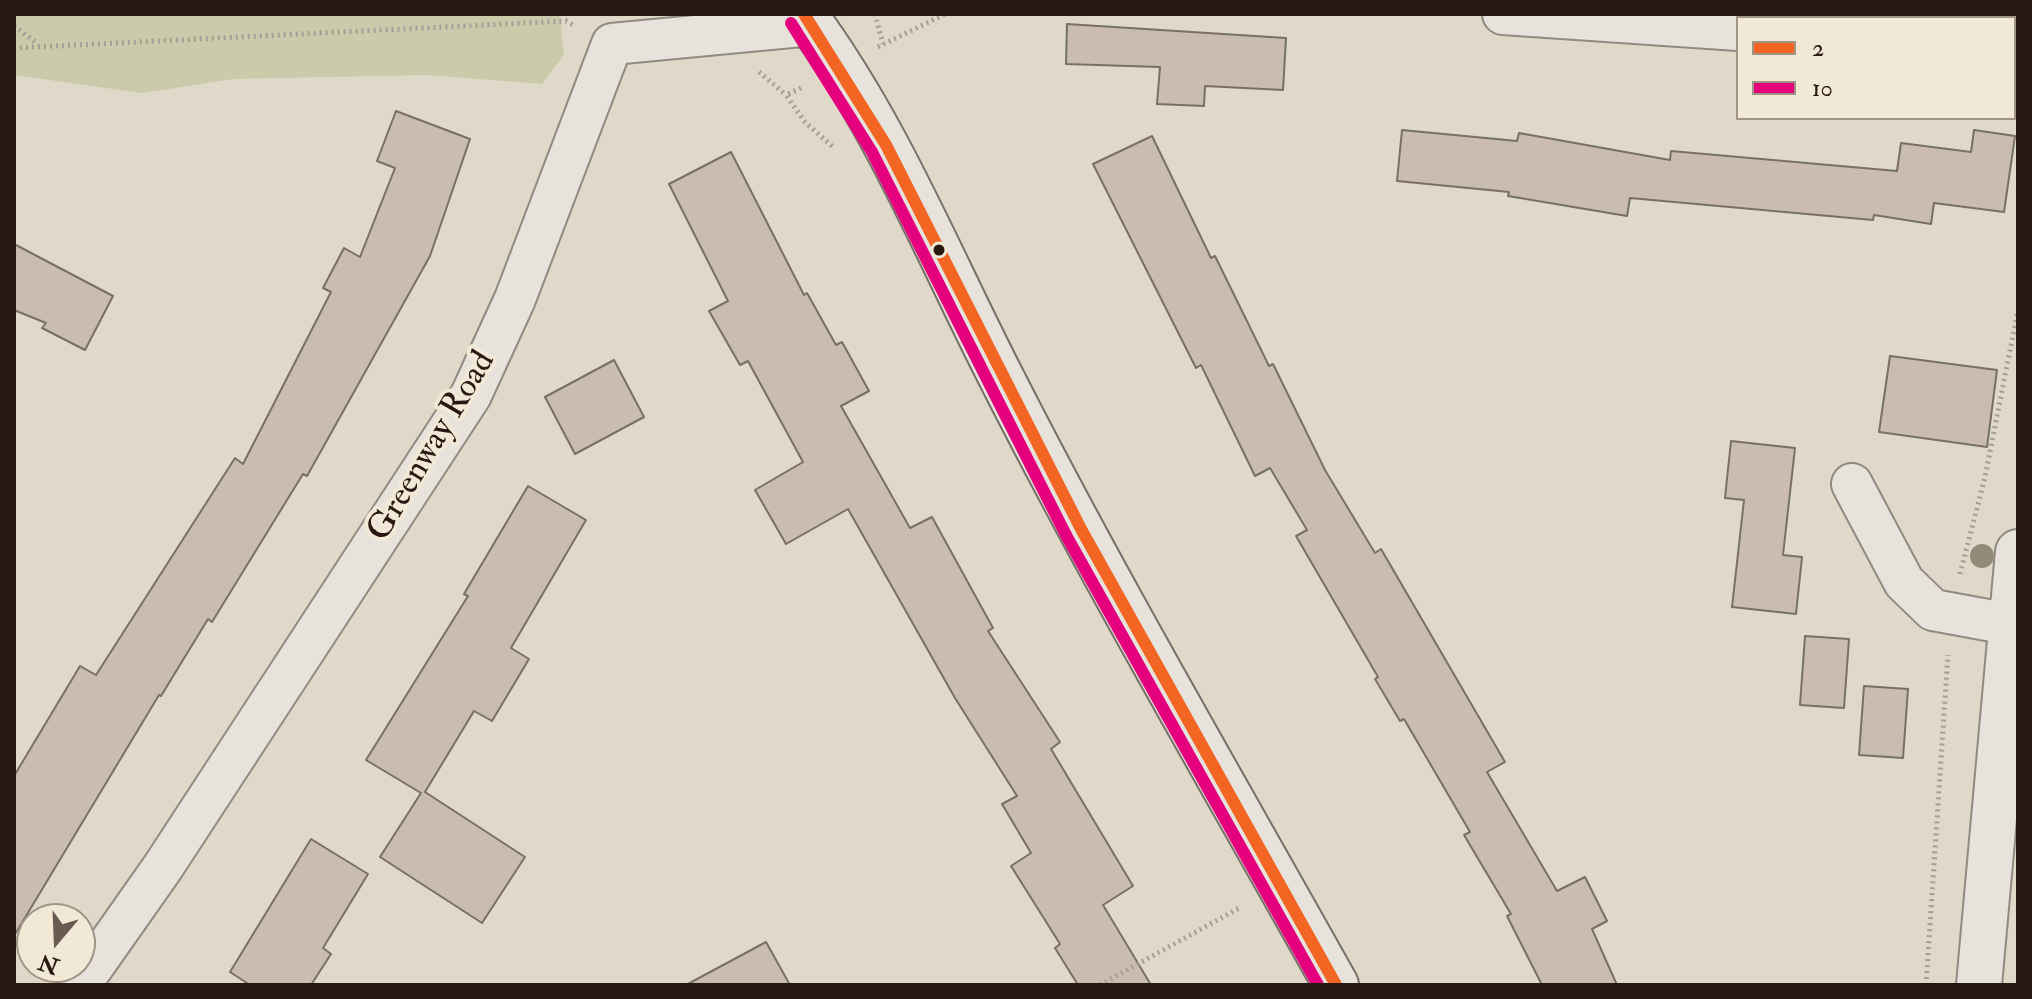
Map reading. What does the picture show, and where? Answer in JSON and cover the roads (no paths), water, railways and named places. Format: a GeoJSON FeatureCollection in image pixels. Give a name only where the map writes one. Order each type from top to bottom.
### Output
{"type":"FeatureCollection","features":[{"type":"Feature","properties":{"kind":"main road"},"geometry":{"type":"LineString","coordinates":[[808,19],[842,68],[922,213],[1007,389],[1336,985]]}},
{"type":"Feature","properties":{"kind":"main road"},"geometry":{"type":"LineString","coordinates":[[1979,985],[1992,865],[2009,624],[2018,552]]}},
{"type":"Feature","properties":{"kind":"street"},"geometry":{"type":"LineString","coordinates":[[1503,14],[1736,30]]}},
{"type":"Feature","properties":{"kind":"street","name":"Greenway Road"},"geometry":{"type":"LineString","coordinates":[[80,985],[163,867],[471,395],[515,299],[612,44],[808,19]]}},
{"type":"Feature","properties":{"kind":"street"},"geometry":{"type":"LineString","coordinates":[[1852,484],[1904,582],[1933,610],[2009,624]]}}]}
